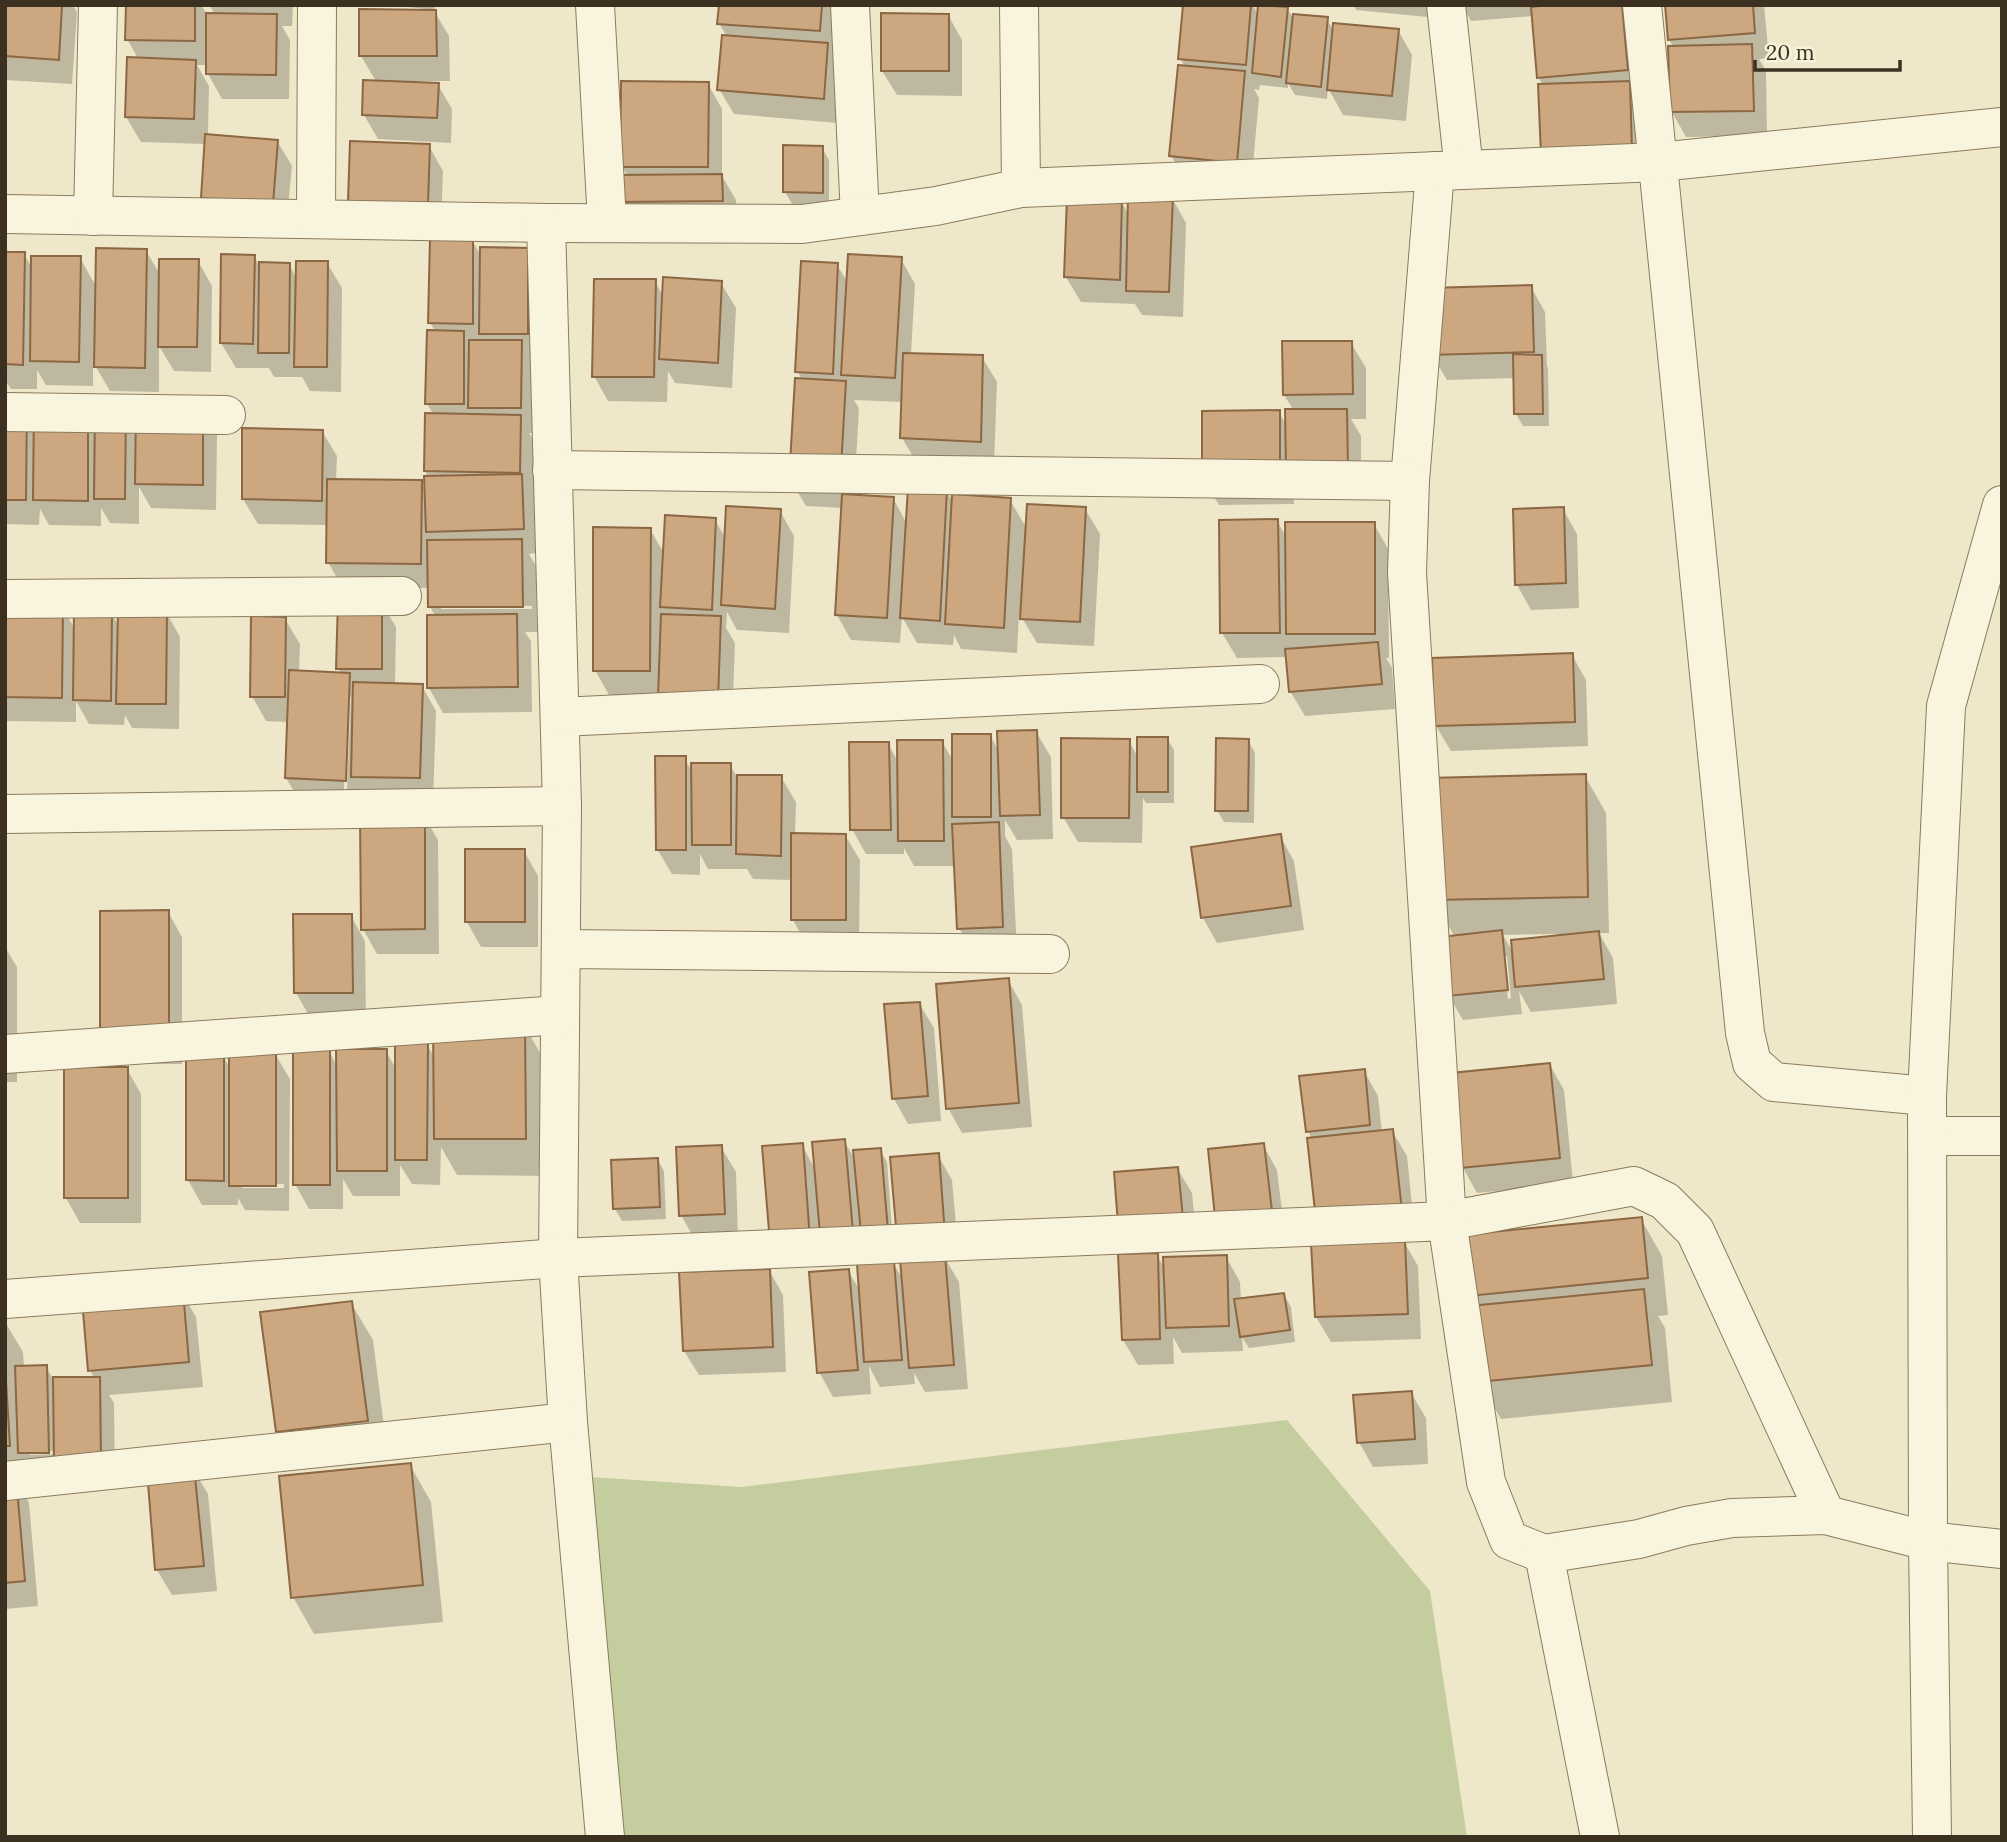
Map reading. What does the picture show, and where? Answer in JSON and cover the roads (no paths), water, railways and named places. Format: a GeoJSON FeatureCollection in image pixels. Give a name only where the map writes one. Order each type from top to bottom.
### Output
{"type":"FeatureCollection","features":[{"type":"Feature","properties":{"kind":"street"},"geometry":{"type":"LineString","coordinates":[[93,216],[98,5]]}},
{"type":"Feature","properties":{"kind":"street"},"geometry":{"type":"LineString","coordinates":[[316,219],[317,5]]}},
{"type":"Feature","properties":{"kind":"street"},"geometry":{"type":"LineString","coordinates":[[595,5],[607,222]]}},
{"type":"Feature","properties":{"kind":"street"},"geometry":{"type":"LineString","coordinates":[[850,5],[860,216]]}},
{"type":"Feature","properties":{"kind":"street"},"geometry":{"type":"LineString","coordinates":[[1019,5],[1021,188]]}},
{"type":"Feature","properties":{"kind":"street"},"geometry":{"type":"LineString","coordinates":[[1446,5],[1450,171],[1410,481],[1407,573],[1447,1221],[1486,1482],[1509,1540],[1544,1554],[1639,1539],[1686,1526],[1732,1518],[1826,1515],[1928,1541],[2002,1549]]}},
{"type":"Feature","properties":{"kind":"street"},"geometry":{"type":"LineString","coordinates":[[1642,5],[1745,1033],[1752,1063],[1774,1082],[1927,1096]]}},
{"type":"Feature","properties":{"kind":"street"},"geometry":{"type":"LineString","coordinates":[[5,214],[546,223],[802,224],[936,206],[1021,188],[1659,162],[2002,127]]}},
{"type":"Feature","properties":{"kind":"street"},"geometry":{"type":"LineString","coordinates":[[546,223],[562,806],[558,1258],[568,1422],[606,1837]]}},
{"type":"Feature","properties":{"kind":"street"},"geometry":{"type":"LineString","coordinates":[[5,412],[226,415]]}},
{"type":"Feature","properties":{"kind":"street"},"geometry":{"type":"LineString","coordinates":[[552,470],[1410,481]]}},
{"type":"Feature","properties":{"kind":"street"},"geometry":{"type":"LineString","coordinates":[[1932,1837],[1927,1096],[1946,706],[2002,505]]}},
{"type":"Feature","properties":{"kind":"street"},"geometry":{"type":"LineString","coordinates":[[5,599],[402,596]]}},
{"type":"Feature","properties":{"kind":"street"},"geometry":{"type":"LineString","coordinates":[[560,717],[1260,684]]}},
{"type":"Feature","properties":{"kind":"street"},"geometry":{"type":"LineString","coordinates":[[5,814],[562,806]]}},
{"type":"Feature","properties":{"kind":"street"},"geometry":{"type":"LineString","coordinates":[[561,949],[1050,954]]}},
{"type":"Feature","properties":{"kind":"street"},"geometry":{"type":"LineString","coordinates":[[5,1054],[560,1015]]}},
{"type":"Feature","properties":{"kind":"street"},"geometry":{"type":"LineString","coordinates":[[1928,1136],[2002,1136]]}},
{"type":"Feature","properties":{"kind":"street"},"geometry":{"type":"LineString","coordinates":[[5,1299],[558,1258],[1447,1221],[1634,1186],[1665,1201],[1695,1231],[1826,1515]]}},
{"type":"Feature","properties":{"kind":"street"},"geometry":{"type":"LineString","coordinates":[[5,1481],[568,1422]]}},
{"type":"Feature","properties":{"kind":"street"},"geometry":{"type":"LineString","coordinates":[[1544,1554],[1600,1837]]}}]}
